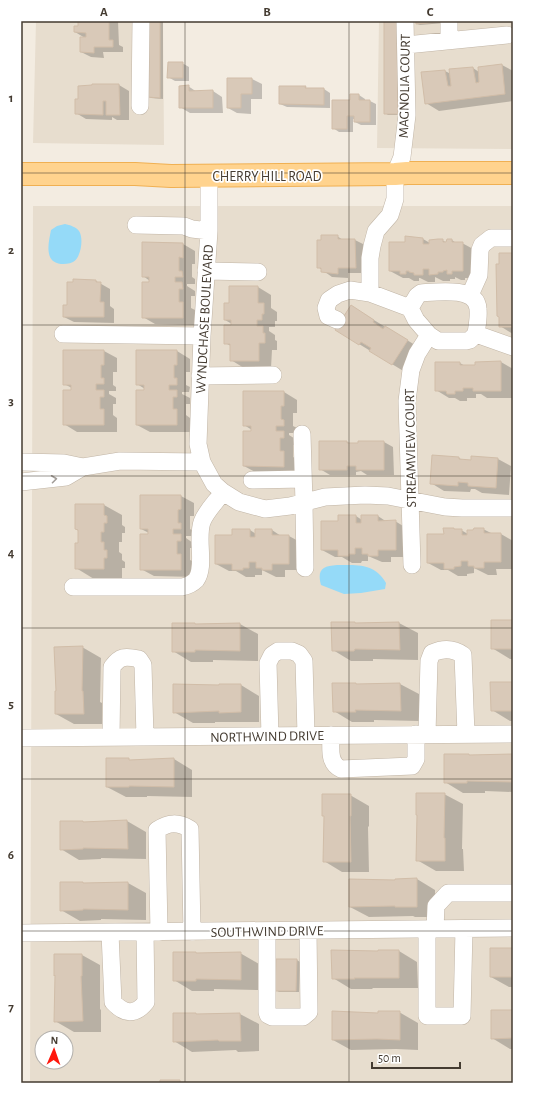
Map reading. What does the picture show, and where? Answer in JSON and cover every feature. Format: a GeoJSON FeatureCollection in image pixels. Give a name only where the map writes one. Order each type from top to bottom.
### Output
{"type":"FeatureCollection","features":[{"type":"Feature","properties":{"kind":"main road","name":"CHERRY HILL ROAD"},"geometry":{"type":"LineString","coordinates":[[21,174],[135,174],[209,176],[513,173]]}},
{"type":"Feature","properties":{"kind":"street"},"geometry":{"type":"LineString","coordinates":[[140,106],[141,21]]}},
{"type":"Feature","properties":{"kind":"street","name":"MAGNOLIA COURT"},"geometry":{"type":"LineString","coordinates":[[395,174],[402,157],[407,115],[405,21]]}},
{"type":"Feature","properties":{"kind":"street"},"geometry":{"type":"LineString","coordinates":[[449,21],[449,41]]}},
{"type":"Feature","properties":{"kind":"street"},"geometry":{"type":"LineString","coordinates":[[406,45],[507,35]]}},
{"type":"Feature","properties":{"kind":"street"},"geometry":{"type":"LineString","coordinates":[[370,293],[370,258],[372,246],[376,231],[390,215],[394,199],[395,174]]}},
{"type":"Feature","properties":{"kind":"street","name":"WYNDCHASE BOULEVARD"},"geometry":{"type":"LineString","coordinates":[[209,176],[209,231],[202,336],[198,444],[202,462],[214,484],[223,492],[239,502],[265,509],[277,509],[325,497],[341,496],[388,496],[462,508],[513,508]]}},
{"type":"Feature","properties":{"kind":"street"},"geometry":{"type":"LineString","coordinates":[[136,225],[184,226],[192,229],[209,231]]}},
{"type":"Feature","properties":{"kind":"street"},"geometry":{"type":"LineString","coordinates":[[470,295],[479,275],[480,250],[482,245],[491,238],[513,238]]}},
{"type":"Feature","properties":{"kind":"street"},"geometry":{"type":"LineString","coordinates":[[206,271],[258,272]]}},
{"type":"Feature","properties":{"kind":"street"},"geometry":{"type":"LineString","coordinates":[[337,320],[328,316],[326,308],[329,300],[338,294],[350,290],[370,293],[410,308],[416,320],[429,335],[438,341],[466,341],[470,340],[476,334],[478,308],[476,301],[470,295],[460,292],[421,293],[417,296],[410,308]]}},
{"type":"Feature","properties":{"kind":"street"},"geometry":{"type":"LineString","coordinates":[[63,334],[202,336]]}},
{"type":"Feature","properties":{"kind":"street"},"geometry":{"type":"LineString","coordinates":[[476,334],[513,347]]}},
{"type":"Feature","properties":{"kind":"street","name":"STREAMVIEW COURT"},"geometry":{"type":"LineString","coordinates":[[412,565],[407,401],[411,370],[417,354],[429,335]]}},
{"type":"Feature","properties":{"kind":"street"},"geometry":{"type":"LineString","coordinates":[[200,376],[273,375]]}},
{"type":"Feature","properties":{"kind":"street"},"geometry":{"type":"LineString","coordinates":[[302,434],[305,568]]}},
{"type":"Feature","properties":{"kind":"street"},"geometry":{"type":"LineString","coordinates":[[21,462],[64,463],[84,467],[120,462],[202,462]]}},
{"type":"Feature","properties":{"kind":"street"},"geometry":{"type":"LineString","coordinates":[[21,482],[66,477],[84,467]]}},
{"type":"Feature","properties":{"kind":"street"},"geometry":{"type":"LineString","coordinates":[[252,480],[303,479]]}},
{"type":"Feature","properties":{"kind":"street"},"geometry":{"type":"LineString","coordinates":[[74,587],[182,587],[190,585],[196,580],[200,571],[200,536],[202,522],[223,492]]}},
{"type":"Feature","properties":{"kind":"street"},"geometry":{"type":"LineString","coordinates":[[331,735],[331,759],[336,767],[341,769],[412,766],[416,758],[421,734],[429,661],[432,653],[438,650],[455,650],[463,655],[466,734]]}},
{"type":"Feature","properties":{"kind":"street"},"geometry":{"type":"LineString","coordinates":[[270,736],[268,663],[272,655],[278,651],[292,651],[299,654],[304,661],[306,735]]}},
{"type":"Feature","properties":{"kind":"street"},"geometry":{"type":"LineString","coordinates":[[111,737],[112,667],[118,659],[128,656],[139,659],[144,665],[145,737]]}},
{"type":"Feature","properties":{"kind":"street","name":"NORTHWIND DRIVE"},"geometry":{"type":"LineString","coordinates":[[21,738],[513,734]]}},
{"type":"Feature","properties":{"kind":"street"},"geometry":{"type":"LineString","coordinates":[[110,933],[113,1002],[119,1009],[134,1011],[142,1007],[146,1002],[152,932],[157,830],[165,824],[181,824],[190,829],[192,932]]}},
{"type":"Feature","properties":{"kind":"street"},"geometry":{"type":"LineString","coordinates":[[464,929],[462,1016],[427,1016],[431,929],[436,906],[448,893],[513,893]]}},
{"type":"Feature","properties":{"kind":"street","name":"SOUTHWIND DRIVE"},"geometry":{"type":"LineString","coordinates":[[21,933],[513,928]]}},
{"type":"Feature","properties":{"kind":"street"},"geometry":{"type":"LineString","coordinates":[[267,931],[268,1015],[272,1017],[303,1017],[309,1012],[308,931]]}},
{"type":"Feature","properties":{"kind":"shaded area"},"geometry":{"type":"Polygon","coordinates":[[[36,21],[163,21],[164,145],[33,143],[36,21]]]}},
{"type":"Feature","properties":{"kind":"shaded area"},"geometry":{"type":"Polygon","coordinates":[[[379,21],[513,21],[513,149],[377,148],[379,21]]]}},
{"type":"Feature","properties":{"kind":"shaded area"},"geometry":{"type":"Polygon","coordinates":[[[33,206],[513,206],[513,1083],[30,1083],[33,206]]]}},
{"type":"Feature","properties":{"kind":"water"},"geometry":{"type":"Polygon","coordinates":[[[65,224],[73,226],[81,234],[81,248],[76,260],[70,263],[61,264],[52,259],[48,250],[51,230],[57,226],[65,224]]]}},
{"type":"Feature","properties":{"kind":"water"},"geometry":{"type":"Polygon","coordinates":[[[328,566],[365,566],[377,572],[382,576],[386,583],[385,589],[344,594],[321,585],[320,572],[328,566]]]}},
{"type":"Feature","properties":{"kind":"building"},"geometry":{"type":"Polygon","coordinates":[[[78,21],[109,21],[109,40],[113,40],[113,47],[94,47],[94,53],[80,52],[80,37],[86,37],[86,33],[74,32],[74,26],[78,26],[78,21]]]}},
{"type":"Feature","properties":{"kind":"building"},"geometry":{"type":"Polygon","coordinates":[[[147,21],[160,21],[160,98],[147,97],[147,21]]]}},
{"type":"Feature","properties":{"kind":"building"},"geometry":{"type":"Polygon","coordinates":[[[384,21],[397,21],[398,114],[384,114],[384,21]]]}},
{"type":"Feature","properties":{"kind":"building"},"geometry":{"type":"Polygon","coordinates":[[[416,21],[441,21],[441,22],[416,24],[416,21]]]}},
{"type":"Feature","properties":{"kind":"building"},"geometry":{"type":"Polygon","coordinates":[[[168,62],[183,62],[183,78],[167,78],[168,62]]]}},
{"type":"Feature","properties":{"kind":"building"},"geometry":{"type":"Polygon","coordinates":[[[502,64],[505,94],[425,104],[421,72],[445,70],[448,86],[451,86],[449,69],[473,67],[476,83],[479,82],[478,67],[502,64]]]}},
{"type":"Feature","properties":{"kind":"building"},"geometry":{"type":"Polygon","coordinates":[[[227,78],[252,78],[252,94],[241,94],[241,108],[227,108],[227,78]]]}},
{"type":"Feature","properties":{"kind":"building"},"geometry":{"type":"Polygon","coordinates":[[[92,84],[119,84],[120,115],[106,115],[106,101],[103,101],[103,115],[75,114],[75,99],[78,99],[78,86],[92,84]]]}},
{"type":"Feature","properties":{"kind":"building"},"geometry":{"type":"Polygon","coordinates":[[[189,85],[189,91],[213,90],[213,108],[179,108],[179,86],[189,85]]]}},
{"type":"Feature","properties":{"kind":"building"},"geometry":{"type":"Polygon","coordinates":[[[279,86],[324,88],[324,105],[279,104],[279,86]]]}},
{"type":"Feature","properties":{"kind":"building"},"geometry":{"type":"Polygon","coordinates":[[[350,94],[359,94],[359,100],[370,100],[370,122],[354,122],[354,116],[347,116],[347,129],[332,129],[332,100],[350,100],[350,94]]]}},
{"type":"Feature","properties":{"kind":"building"},"geometry":{"type":"Polygon","coordinates":[[[321,235],[338,235],[338,239],[355,239],[356,268],[338,268],[338,274],[321,272],[321,268],[317,268],[317,240],[321,240],[321,235]]]}},
{"type":"Feature","properties":{"kind":"building"},"geometry":{"type":"Polygon","coordinates":[[[405,236],[423,238],[423,244],[429,244],[429,240],[438,239],[443,239],[443,242],[446,242],[447,239],[452,239],[452,242],[463,242],[463,271],[452,271],[452,274],[447,274],[447,270],[438,272],[438,274],[429,275],[429,269],[423,269],[423,275],[414,275],[414,273],[409,271],[406,271],[406,274],[400,274],[400,271],[389,271],[389,242],[405,242],[405,236]]]}},
{"type":"Feature","properties":{"kind":"building"},"geometry":{"type":"Polygon","coordinates":[[[142,242],[183,243],[183,258],[179,257],[179,271],[182,271],[183,277],[175,277],[175,282],[182,282],[183,289],[179,289],[179,302],[183,302],[183,318],[142,318],[142,282],[149,282],[149,277],[142,277],[142,242]]]}},
{"type":"Feature","properties":{"kind":"building"},"geometry":{"type":"Polygon","coordinates":[[[499,253],[513,253],[513,327],[499,327],[499,317],[497,316],[496,264],[499,264],[499,253]]]}},
{"type":"Feature","properties":{"kind":"building"},"geometry":{"type":"Polygon","coordinates":[[[73,279],[96,280],[96,282],[101,282],[100,302],[104,302],[104,317],[63,317],[63,305],[67,305],[67,282],[73,282],[73,279]]]}},
{"type":"Feature","properties":{"kind":"building"},"geometry":{"type":"Polygon","coordinates":[[[229,286],[258,286],[258,303],[264,303],[264,314],[262,314],[262,320],[257,320],[257,326],[263,326],[263,333],[265,333],[265,343],[259,343],[259,361],[230,361],[230,344],[224,344],[224,325],[231,325],[231,320],[224,320],[224,303],[229,303],[229,286]]]}},
{"type":"Feature","properties":{"kind":"building"},"geometry":{"type":"Polygon","coordinates":[[[351,305],[374,320],[373,322],[383,329],[385,326],[408,340],[392,365],[369,351],[371,348],[361,342],[359,345],[335,330],[351,305]]]}},
{"type":"Feature","properties":{"kind":"building"},"geometry":{"type":"Polygon","coordinates":[[[63,350],[104,350],[104,365],[101,365],[101,378],[104,378],[104,384],[96,384],[96,390],[104,390],[104,397],[100,397],[100,409],[104,409],[104,425],[63,425],[63,390],[71,390],[71,385],[63,385],[63,350]]]}},
{"type":"Feature","properties":{"kind":"building"},"geometry":{"type":"Polygon","coordinates":[[[136,350],[177,350],[177,365],[174,365],[174,378],[177,378],[177,385],[169,385],[169,390],[177,390],[177,397],[173,397],[173,409],[177,409],[177,425],[136,425],[136,390],[144,390],[144,385],[136,385],[136,350]]]}},
{"type":"Feature","properties":{"kind":"building"},"geometry":{"type":"Polygon","coordinates":[[[501,361],[501,391],[473,391],[473,388],[463,388],[463,391],[455,391],[455,394],[447,394],[446,391],[435,391],[435,362],[460,362],[460,365],[475,365],[475,362],[501,361]]]}},
{"type":"Feature","properties":{"kind":"building"},"geometry":{"type":"Polygon","coordinates":[[[243,391],[284,391],[284,406],[281,406],[281,419],[284,420],[284,426],[276,426],[276,431],[284,431],[284,438],[280,438],[280,451],[284,451],[284,467],[243,466],[243,431],[251,431],[251,426],[243,426],[243,391]]]}},
{"type":"Feature","properties":{"kind":"building"},"geometry":{"type":"Polygon","coordinates":[[[319,441],[347,441],[347,443],[358,443],[358,441],[384,441],[384,470],[356,470],[356,466],[347,466],[347,470],[319,470],[319,441]]]}},
{"type":"Feature","properties":{"kind":"building"},"geometry":{"type":"Polygon","coordinates":[[[432,455],[459,457],[459,459],[471,460],[471,456],[498,458],[496,488],[468,486],[468,483],[458,482],[458,486],[430,484],[432,455]]]}},
{"type":"Feature","properties":{"kind":"building"},"geometry":{"type":"Polygon","coordinates":[[[140,495],[181,495],[181,509],[178,510],[178,523],[181,523],[181,529],[173,529],[173,534],[181,534],[181,541],[177,541],[177,554],[181,554],[181,570],[140,570],[140,534],[148,534],[148,529],[140,529],[140,495]]]}},
{"type":"Feature","properties":{"kind":"building"},"geometry":{"type":"Polygon","coordinates":[[[75,504],[104,504],[104,515],[107,516],[107,523],[104,523],[104,532],[101,532],[101,542],[104,542],[104,550],[107,550],[107,558],[104,558],[104,569],[75,569],[75,543],[78,543],[78,530],[75,529],[75,504]]]}},
{"type":"Feature","properties":{"kind":"building"},"geometry":{"type":"Polygon","coordinates":[[[338,515],[356,515],[356,523],[361,523],[361,515],[378,515],[378,521],[396,520],[396,550],[378,550],[378,556],[368,556],[368,554],[362,554],[362,548],[355,548],[355,554],[349,554],[349,556],[338,556],[338,550],[321,550],[321,521],[338,521],[338,515]]]}},
{"type":"Feature","properties":{"kind":"building"},"geometry":{"type":"Polygon","coordinates":[[[443,528],[462,529],[462,535],[467,535],[467,530],[473,530],[474,528],[484,528],[484,533],[501,533],[501,562],[484,562],[484,568],[474,568],[474,566],[468,566],[468,561],[461,561],[461,566],[454,567],[454,569],[444,569],[444,563],[427,563],[427,534],[444,534],[443,528]]]}},
{"type":"Feature","properties":{"kind":"building"},"geometry":{"type":"Polygon","coordinates":[[[232,529],[250,529],[250,537],[255,537],[255,529],[272,529],[272,535],[289,535],[289,564],[272,564],[272,570],[262,570],[262,568],[256,568],[256,562],[249,562],[249,568],[243,568],[243,570],[232,570],[232,564],[215,564],[215,535],[232,535],[232,529]]]}},
{"type":"Feature","properties":{"kind":"building"},"geometry":{"type":"Polygon","coordinates":[[[491,620],[513,620],[513,649],[491,649],[491,620]]]}},
{"type":"Feature","properties":{"kind":"building"},"geometry":{"type":"Polygon","coordinates":[[[331,622],[399,622],[400,650],[355,649],[354,651],[332,651],[331,622]]]}},
{"type":"Feature","properties":{"kind":"building"},"geometry":{"type":"Polygon","coordinates":[[[172,623],[240,623],[240,651],[195,650],[195,652],[172,652],[172,623]]]}},
{"type":"Feature","properties":{"kind":"building"},"geometry":{"type":"Polygon","coordinates":[[[83,646],[82,691],[84,714],[55,714],[56,691],[54,647],[83,646]]]}},
{"type":"Feature","properties":{"kind":"building"},"geometry":{"type":"Polygon","coordinates":[[[490,682],[513,682],[513,711],[491,711],[490,682]]]}},
{"type":"Feature","properties":{"kind":"building"},"geometry":{"type":"Polygon","coordinates":[[[332,683],[400,683],[401,711],[355,710],[356,712],[333,712],[332,683]]]}},
{"type":"Feature","properties":{"kind":"building"},"geometry":{"type":"Polygon","coordinates":[[[173,684],[241,684],[241,712],[219,713],[219,711],[173,713],[173,684]]]}},
{"type":"Feature","properties":{"kind":"building"},"geometry":{"type":"Polygon","coordinates":[[[444,754],[512,754],[512,782],[467,781],[467,783],[444,783],[444,754]]]}},
{"type":"Feature","properties":{"kind":"building"},"geometry":{"type":"Polygon","coordinates":[[[106,758],[129,758],[129,760],[174,758],[174,787],[106,787],[106,758]]]}},
{"type":"Feature","properties":{"kind":"building"},"geometry":{"type":"Polygon","coordinates":[[[416,793],[445,793],[445,861],[416,861],[416,793]]]}},
{"type":"Feature","properties":{"kind":"building"},"geometry":{"type":"Polygon","coordinates":[[[322,794],[351,794],[351,862],[323,862],[324,816],[322,816],[322,794]]]}},
{"type":"Feature","properties":{"kind":"building"},"geometry":{"type":"Polygon","coordinates":[[[127,820],[128,849],[83,848],[60,850],[60,821],[83,822],[127,820]]]}},
{"type":"Feature","properties":{"kind":"building"},"geometry":{"type":"Polygon","coordinates":[[[417,878],[417,907],[349,907],[349,879],[395,880],[417,878]]]}},
{"type":"Feature","properties":{"kind":"building"},"geometry":{"type":"Polygon","coordinates":[[[60,882],[128,882],[128,910],[83,909],[60,911],[60,882]]]}},
{"type":"Feature","properties":{"kind":"building"},"geometry":{"type":"Polygon","coordinates":[[[490,948],[513,948],[513,977],[490,977],[490,948]]]}},
{"type":"Feature","properties":{"kind":"building"},"geometry":{"type":"Polygon","coordinates":[[[331,950],[399,950],[399,978],[332,979],[331,950]]]}},
{"type":"Feature","properties":{"kind":"building"},"geometry":{"type":"Polygon","coordinates":[[[173,952],[241,952],[241,980],[196,979],[196,981],[173,981],[173,952]]]}},
{"type":"Feature","properties":{"kind":"building"},"geometry":{"type":"Polygon","coordinates":[[[54,954],[82,954],[81,976],[83,1021],[54,1022],[54,954]]]}},
{"type":"Feature","properties":{"kind":"building"},"geometry":{"type":"Polygon","coordinates":[[[276,959],[297,959],[296,991],[275,991],[276,959]]]}},
{"type":"Feature","properties":{"kind":"building"},"geometry":{"type":"Polygon","coordinates":[[[491,1010],[513,1010],[513,1038],[491,1039],[491,1010]]]}},
{"type":"Feature","properties":{"kind":"building"},"geometry":{"type":"Polygon","coordinates":[[[332,1011],[378,1013],[378,1011],[400,1011],[400,1040],[332,1040],[332,1011]]]}},
{"type":"Feature","properties":{"kind":"building"},"geometry":{"type":"Polygon","coordinates":[[[173,1013],[240,1013],[241,1041],[218,1040],[173,1042],[173,1013]]]}},
{"type":"Feature","properties":{"kind":"building"},"geometry":{"type":"Polygon","coordinates":[[[160,1080],[180,1080],[180,1083],[160,1083],[160,1080]]]}}]}
